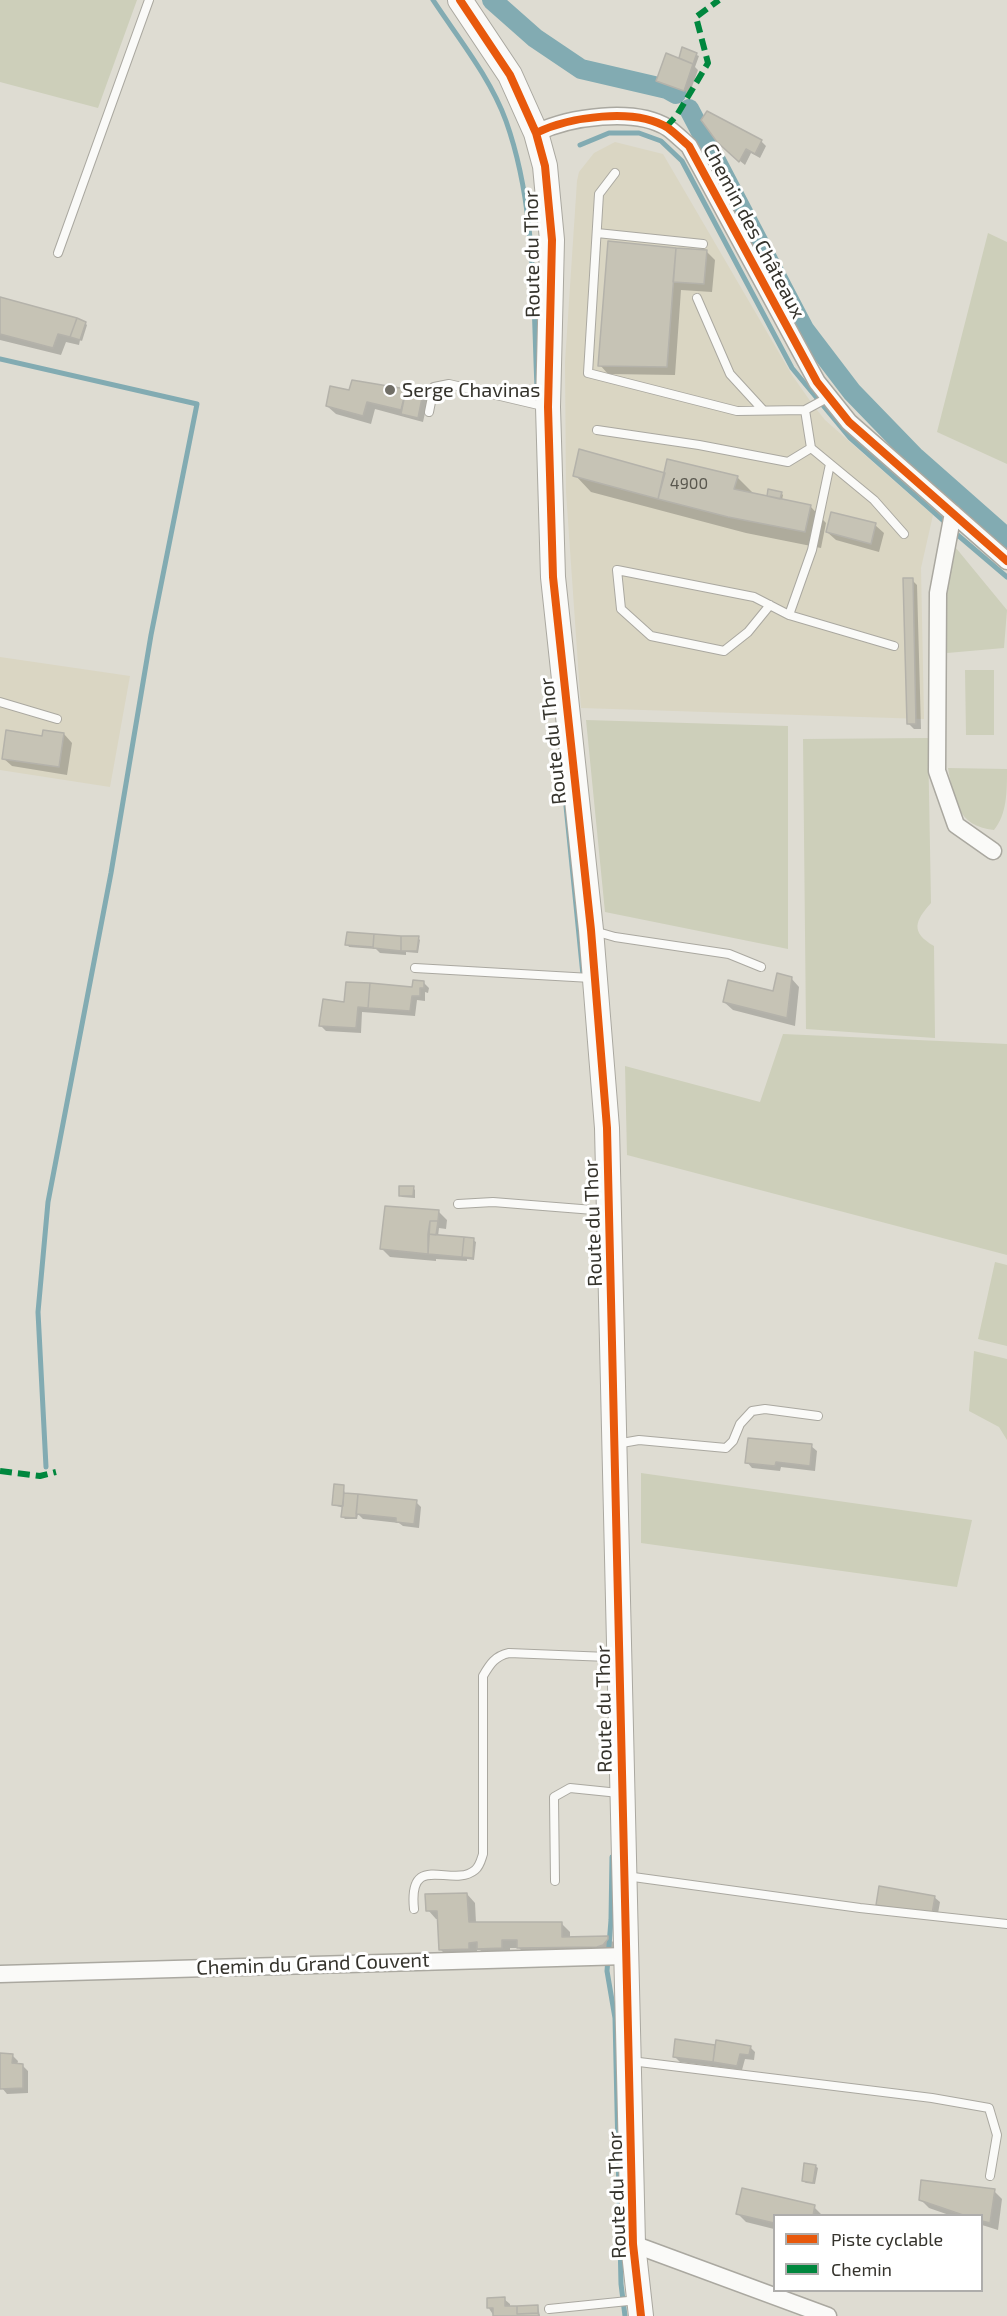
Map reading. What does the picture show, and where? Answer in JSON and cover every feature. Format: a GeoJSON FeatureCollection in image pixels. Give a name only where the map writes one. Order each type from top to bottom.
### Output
{"type":"FeatureCollection","features":[{"type":"Feature","properties":{"kind":"street"},"geometry":{"type":"LineString","coordinates":[[459,0],[510,75],[537,133]]}},
{"type":"Feature","properties":{"kind":"street","name":"Chemin des Châteaux"},"geometry":{"type":"LineString","coordinates":[[537,133],[552,125],[563,123],[607,117],[638,117],[666,127],[689,146],[817,382],[849,422],[1007,561]]}},
{"type":"Feature","properties":{"kind":"street","name":"Route du Thor"},"geometry":{"type":"LineString","coordinates":[[537,133],[545,166],[552,240],[548,407],[553,577],[591,930],[607,1128],[633,2244],[640,2308]]}},
{"type":"Feature","properties":{"kind":"street"},"geometry":{"type":"LineString","coordinates":[[953,513],[938,593],[937,771],[956,825],[993,851]]}},
{"type":"Feature","properties":{"kind":"street","name":"Chemin du Grand Couvent"},"geometry":{"type":"LineString","coordinates":[[0,1974],[626,1956]]}},
{"type":"Feature","properties":{"kind":"street"},"geometry":{"type":"LineString","coordinates":[[633,2244],[828,2316]]}},
{"type":"Feature","properties":{"kind":"lane"},"geometry":{"type":"LineString","coordinates":[[58,254],[148,0]]}},
{"type":"Feature","properties":{"kind":"lane"},"geometry":{"type":"LineString","coordinates":[[615,173],[599,194],[588,373],[737,411],[805,410],[829,397]]}},
{"type":"Feature","properties":{"kind":"lane"},"geometry":{"type":"LineString","coordinates":[[597,233],[703,244]]}},
{"type":"Feature","properties":{"kind":"lane"},"geometry":{"type":"LineString","coordinates":[[698,298],[730,374],[763,410]]}},
{"type":"Feature","properties":{"kind":"lane"},"geometry":{"type":"LineString","coordinates":[[429,412],[434,387],[449,384],[548,407]]}},
{"type":"Feature","properties":{"kind":"lane"},"geometry":{"type":"LineString","coordinates":[[805,410],[811,448],[874,500],[904,534]]}},
{"type":"Feature","properties":{"kind":"lane"},"geometry":{"type":"LineString","coordinates":[[597,430],[699,445],[788,462],[811,448]]}},
{"type":"Feature","properties":{"kind":"lane"},"geometry":{"type":"LineString","coordinates":[[789,615],[812,550],[830,464]]}},
{"type":"Feature","properties":{"kind":"lane"},"geometry":{"type":"LineString","coordinates":[[770,605],[748,632],[724,651],[651,636],[621,609],[617,570],[754,597],[770,605],[789,615],[894,646]]}},
{"type":"Feature","properties":{"kind":"lane"},"geometry":{"type":"LineString","coordinates":[[0,702],[57,719]]}},
{"type":"Feature","properties":{"kind":"lane"},"geometry":{"type":"LineString","coordinates":[[591,930],[615,937],[729,954],[761,967]]}},
{"type":"Feature","properties":{"kind":"lane"},"geometry":{"type":"LineString","coordinates":[[415,968],[595,978]]}},
{"type":"Feature","properties":{"kind":"lane"},"geometry":{"type":"LineString","coordinates":[[458,1204],[493,1202],[585,1208],[610,1212]]}},
{"type":"Feature","properties":{"kind":"lane"},"geometry":{"type":"LineString","coordinates":[[615,1444],[639,1440],[726,1448],[733,1441],[740,1424],[752,1411],[765,1409],[818,1416]]}},
{"type":"Feature","properties":{"kind":"lane"},"geometry":{"type":"LineString","coordinates":[[414,1909],[412,1891],[416,1883],[426,1875],[473,1872],[480,1864],[483,1854],[483,1676],[489,1664],[498,1655],[509,1653],[608,1657],[620,1655]]}},
{"type":"Feature","properties":{"kind":"lane"},"geometry":{"type":"LineString","coordinates":[[555,1881],[554,1797],[570,1788],[623,1793]]}},
{"type":"Feature","properties":{"kind":"lane"},"geometry":{"type":"LineString","coordinates":[[624,1876],[860,1908],[1007,1924]]}},
{"type":"Feature","properties":{"kind":"lane"},"geometry":{"type":"LineString","coordinates":[[630,2060],[932,2098],[989,2108],[998,2135],[990,2176]]}},
{"type":"Feature","properties":{"kind":"lane"},"geometry":{"type":"LineString","coordinates":[[549,2309],[640,2308]]}},
{"type":"Feature","properties":{"kind":"shaded area"},"geometry":{"type":"Polygon","coordinates":[[[615,142],[663,154],[792,375],[813,405],[825,420],[933,515],[921,568],[924,719],[581,708],[566,492],[565,362],[579,172],[594,153],[615,142]]]}},
{"type":"Feature","properties":{"kind":"shaded area"},"geometry":{"type":"Polygon","coordinates":[[[0,657],[130,676],[110,787],[0,770],[0,657]]]}},
{"type":"Feature","properties":{"kind":"green space"},"geometry":{"type":"Polygon","coordinates":[[[0,0],[137,0],[98,108],[0,82],[0,0]]]}},
{"type":"Feature","properties":{"kind":"green space"},"geometry":{"type":"Polygon","coordinates":[[[988,233],[1007,242],[1007,464],[937,432],[988,233]]]}},
{"type":"Feature","properties":{"kind":"green space"},"geometry":{"type":"Polygon","coordinates":[[[956,548],[1007,610],[1004,648],[947,653],[946,595],[956,548]]]}},
{"type":"Feature","properties":{"kind":"green space"},"geometry":{"type":"Polygon","coordinates":[[[965,670],[994,670],[994,735],[966,735],[965,670]]]}},
{"type":"Feature","properties":{"kind":"green space"},"geometry":{"type":"Polygon","coordinates":[[[586,720],[788,726],[788,949],[605,912],[586,720]]]}},
{"type":"Feature","properties":{"kind":"green space"},"geometry":{"type":"Polygon","coordinates":[[[928,738],[931,903],[921,915],[918,931],[926,941],[934,946],[935,1038],[806,1029],[803,739],[928,738]]]}},
{"type":"Feature","properties":{"kind":"green space"},"geometry":{"type":"Polygon","coordinates":[[[948,768],[1007,769],[1004,810],[994,830],[972,823],[959,810],[948,768]]]}},
{"type":"Feature","properties":{"kind":"green space"},"geometry":{"type":"Polygon","coordinates":[[[783,1034],[1007,1044],[1007,1255],[627,1155],[625,1066],[760,1102],[783,1034]]]}},
{"type":"Feature","properties":{"kind":"green space"},"geometry":{"type":"Polygon","coordinates":[[[995,1262],[1007,1265],[1007,1346],[978,1339],[995,1262]]]}},
{"type":"Feature","properties":{"kind":"green space"},"geometry":{"type":"Polygon","coordinates":[[[974,1351],[1007,1359],[1007,1440],[999,1427],[969,1411],[974,1351]]]}},
{"type":"Feature","properties":{"kind":"green space"},"geometry":{"type":"Polygon","coordinates":[[[641,1473],[972,1520],[957,1587],[641,1543],[641,1473]]]}},
{"type":"Feature","properties":{"kind":"building"},"geometry":{"type":"Polygon","coordinates":[[[682,47],[697,53],[693,64],[679,58],[682,47]]]}},
{"type":"Feature","properties":{"kind":"building"},"geometry":{"type":"Polygon","coordinates":[[[666,53],[693,64],[684,91],[656,81],[666,53]]]}},
{"type":"Feature","properties":{"kind":"building"},"geometry":{"type":"Polygon","coordinates":[[[707,111],[762,140],[755,154],[746,149],[739,162],[717,142],[701,120],[707,111]]]}},
{"type":"Feature","properties":{"kind":"building"},"geometry":{"type":"Polygon","coordinates":[[[608,241],[676,248],[667,367],[598,366],[608,241]]]}},
{"type":"Feature","properties":{"kind":"building"},"geometry":{"type":"Polygon","coordinates":[[[676,248],[707,250],[704,284],[673,282],[676,248]]]}},
{"type":"Feature","properties":{"kind":"building"},"geometry":{"type":"Polygon","coordinates":[[[0,297],[77,318],[70,337],[58,334],[53,348],[0,334],[0,297]]]}},
{"type":"Feature","properties":{"kind":"building"},"geometry":{"type":"Polygon","coordinates":[[[77,318],[86,322],[80,340],[70,337],[77,318]]]}},
{"type":"Feature","properties":{"kind":"building"},"geometry":{"type":"Polygon","coordinates":[[[352,380],[406,389],[401,410],[367,402],[363,416],[326,406],[330,386],[349,390],[352,380]]]}},
{"type":"Feature","properties":{"kind":"building"},"geometry":{"type":"Polygon","coordinates":[[[406,389],[423,393],[418,418],[401,414],[406,389]]]}},
{"type":"Feature","properties":{"kind":"building"},"geometry":{"type":"Polygon","coordinates":[[[579,449],[665,473],[658,499],[573,476],[579,449]]]}},
{"type":"Feature","properties":{"kind":"building"},"geometry":{"type":"Polygon","coordinates":[[[667,459],[738,476],[734,489],[811,505],[805,532],[728,517],[658,499],[667,459]]]}},
{"type":"Feature","properties":{"kind":"building"},"geometry":{"type":"Polygon","coordinates":[[[768,489],[782,492],[780,499],[767,496],[768,489]]]}},
{"type":"Feature","properties":{"kind":"building"},"geometry":{"type":"Polygon","coordinates":[[[831,512],[876,523],[871,544],[826,532],[831,512]]]}},
{"type":"Feature","properties":{"kind":"building"},"geometry":{"type":"Polygon","coordinates":[[[903,578],[913,578],[916,724],[907,724],[903,578]]]}},
{"type":"Feature","properties":{"kind":"building"},"geometry":{"type":"Polygon","coordinates":[[[6,730],[42,736],[43,730],[64,733],[59,767],[2,759],[6,730]]]}},
{"type":"Feature","properties":{"kind":"building"},"geometry":{"type":"Polygon","coordinates":[[[347,932],[374,934],[373,947],[345,945],[347,932]]]}},
{"type":"Feature","properties":{"kind":"building"},"geometry":{"type":"Polygon","coordinates":[[[374,934],[401,936],[401,951],[373,948],[374,934]]]}},
{"type":"Feature","properties":{"kind":"building"},"geometry":{"type":"Polygon","coordinates":[[[401,936],[419,936],[417,951],[401,951],[401,936]]]}},
{"type":"Feature","properties":{"kind":"building"},"geometry":{"type":"Polygon","coordinates":[[[777,973],[792,977],[787,1018],[723,1002],[728,980],[773,991],[777,973]]]}},
{"type":"Feature","properties":{"kind":"building"},"geometry":{"type":"Polygon","coordinates":[[[413,980],[424,981],[424,988],[420,988],[420,996],[412,996],[410,1011],[368,1008],[370,983],[412,987],[413,980]]]}},
{"type":"Feature","properties":{"kind":"building"},"geometry":{"type":"Polygon","coordinates":[[[346,982],[370,983],[368,1008],[358,1007],[356,1028],[319,1026],[323,999],[344,1002],[346,982]]]}},
{"type":"Feature","properties":{"kind":"building"},"geometry":{"type":"Polygon","coordinates":[[[399,1186],[414,1186],[413,1196],[399,1196],[399,1186]]]}},
{"type":"Feature","properties":{"kind":"building"},"geometry":{"type":"Polygon","coordinates":[[[385,1206],[439,1210],[438,1221],[430,1221],[428,1254],[380,1249],[385,1206]]]}},
{"type":"Feature","properties":{"kind":"building"},"geometry":{"type":"Polygon","coordinates":[[[430,1221],[438,1221],[436,1235],[428,1234],[430,1221]]]}},
{"type":"Feature","properties":{"kind":"building"},"geometry":{"type":"Polygon","coordinates":[[[428,1234],[464,1237],[462,1257],[428,1254],[428,1234]]]}},
{"type":"Feature","properties":{"kind":"building"},"geometry":{"type":"Polygon","coordinates":[[[464,1237],[474,1238],[473,1258],[462,1257],[464,1237]]]}},
{"type":"Feature","properties":{"kind":"building"},"geometry":{"type":"Polygon","coordinates":[[[748,1438],[812,1444],[810,1466],[776,1462],[775,1466],[745,1463],[748,1438]]]}},
{"type":"Feature","properties":{"kind":"building"},"geometry":{"type":"Polygon","coordinates":[[[334,1484],[344,1485],[343,1506],[332,1505],[334,1484]]]}},
{"type":"Feature","properties":{"kind":"building"},"geometry":{"type":"Polygon","coordinates":[[[344,1493],[358,1494],[356,1518],[341,1517],[344,1493]]]}},
{"type":"Feature","properties":{"kind":"building"},"geometry":{"type":"Polygon","coordinates":[[[358,1494],[417,1500],[414,1524],[396,1522],[396,1518],[356,1514],[358,1494]]]}},
{"type":"Feature","properties":{"kind":"building"},"geometry":{"type":"Polygon","coordinates":[[[879,1886],[935,1896],[932,1914],[876,1905],[879,1886]]]}},
{"type":"Feature","properties":{"kind":"building"},"geometry":{"type":"Polygon","coordinates":[[[467,1893],[469,1922],[562,1922],[562,1937],[608,1936],[608,1939],[603,1945],[597,1947],[517,1948],[517,1940],[502,1940],[502,1948],[477,1949],[477,1942],[469,1943],[469,1949],[439,1950],[437,1911],[426,1911],[425,1894],[467,1893]]]}},
{"type":"Feature","properties":{"kind":"building"},"geometry":{"type":"Polygon","coordinates":[[[675,2039],[715,2045],[713,2062],[673,2057],[675,2039]]]}},
{"type":"Feature","properties":{"kind":"building"},"geometry":{"type":"Polygon","coordinates":[[[716,2040],[751,2046],[749,2055],[740,2054],[737,2066],[713,2062],[716,2040]]]}},
{"type":"Feature","properties":{"kind":"building"},"geometry":{"type":"Polygon","coordinates":[[[0,2053],[13,2054],[12,2063],[23,2064],[23,2088],[0,2089],[0,2053]]]}},
{"type":"Feature","properties":{"kind":"building"},"geometry":{"type":"Polygon","coordinates":[[[804,2163],[816,2165],[813,2183],[802,2181],[804,2163]]]}},
{"type":"Feature","properties":{"kind":"building"},"geometry":{"type":"Polygon","coordinates":[[[921,2180],[995,2189],[990,2223],[983,2221],[983,2214],[960,2214],[919,2200],[921,2180]]]}},
{"type":"Feature","properties":{"kind":"building"},"geometry":{"type":"Polygon","coordinates":[[[742,2188],[815,2205],[813,2214],[773,2214],[773,2223],[736,2214],[742,2188]]]}},
{"type":"Feature","properties":{"kind":"building"},"geometry":{"type":"Polygon","coordinates":[[[505,2297],[505,2306],[517,2306],[517,2314],[538,2313],[539,2316],[493,2316],[493,2308],[487,2308],[487,2298],[505,2297]]]}},
{"type":"Feature","properties":{"kind":"building"},"geometry":{"type":"Polygon","coordinates":[[[538,2305],[538,2313],[517,2314],[517,2306],[538,2305]]]}},
{"type":"Feature","properties":{"kind":"waterway"},"geometry":{"type":"LineString","coordinates":[[433,0],[473,58],[491,89],[506,121],[516,153],[523,186],[531,252],[537,387]]}},
{"type":"Feature","properties":{"kind":"waterway"},"geometry":{"type":"LineString","coordinates":[[492,0],[535,38],[581,69],[667,89],[676,94]]}},
{"type":"Feature","properties":{"kind":"waterway"},"geometry":{"type":"LineString","coordinates":[[689,109],[804,329],[852,392],[914,456],[1007,538]]}},
{"type":"Feature","properties":{"kind":"waterway"},"geometry":{"type":"LineString","coordinates":[[580,145],[609,133],[639,133],[661,141],[682,161],[792,368],[850,438],[947,524]]}},
{"type":"Feature","properties":{"kind":"waterway"},"geometry":{"type":"LineString","coordinates":[[0,359],[197,404],[151,635],[111,873],[48,1202],[38,1312],[46,1467]]}},
{"type":"Feature","properties":{"kind":"waterway"},"geometry":{"type":"LineString","coordinates":[[953,531],[1007,577]]}},
{"type":"Feature","properties":{"kind":"waterway"},"geometry":{"type":"LineString","coordinates":[[566,806],[583,975]]}},
{"type":"Feature","properties":{"kind":"waterway"},"geometry":{"type":"LineString","coordinates":[[612,1857],[607,1971],[615,2018],[621,2284],[625,2316]]}},
{"type":"Feature","properties":{"kind":"marked path"},"geometry":{"type":"LineString","coordinates":[[666,127],[677,115],[708,63],[696,17],[719,0]]}},
{"type":"Feature","properties":{"kind":"marked path"},"geometry":{"type":"LineString","coordinates":[[0,1471],[40,1476],[56,1472]]}},
{"type":"Feature","properties":{"kind":"cycle path"},"geometry":{"type":"LineString","coordinates":[[460,0],[510,75],[536,133],[545,166],[552,240],[548,407],[553,577],[591,930],[607,1128],[633,2244],[641,2316]]}},
{"type":"Feature","properties":{"kind":"cycle path"},"geometry":{"type":"LineString","coordinates":[[536,133],[550,127],[584,119],[620,116],[638,118],[668,128],[689,146],[817,382],[849,422],[1007,561]]}},
{"type":"Feature","properties":{"kind":"place","name":"Serge Chavinas"},"geometry":{"type":"Point","coordinates":[390,390]}}]}
